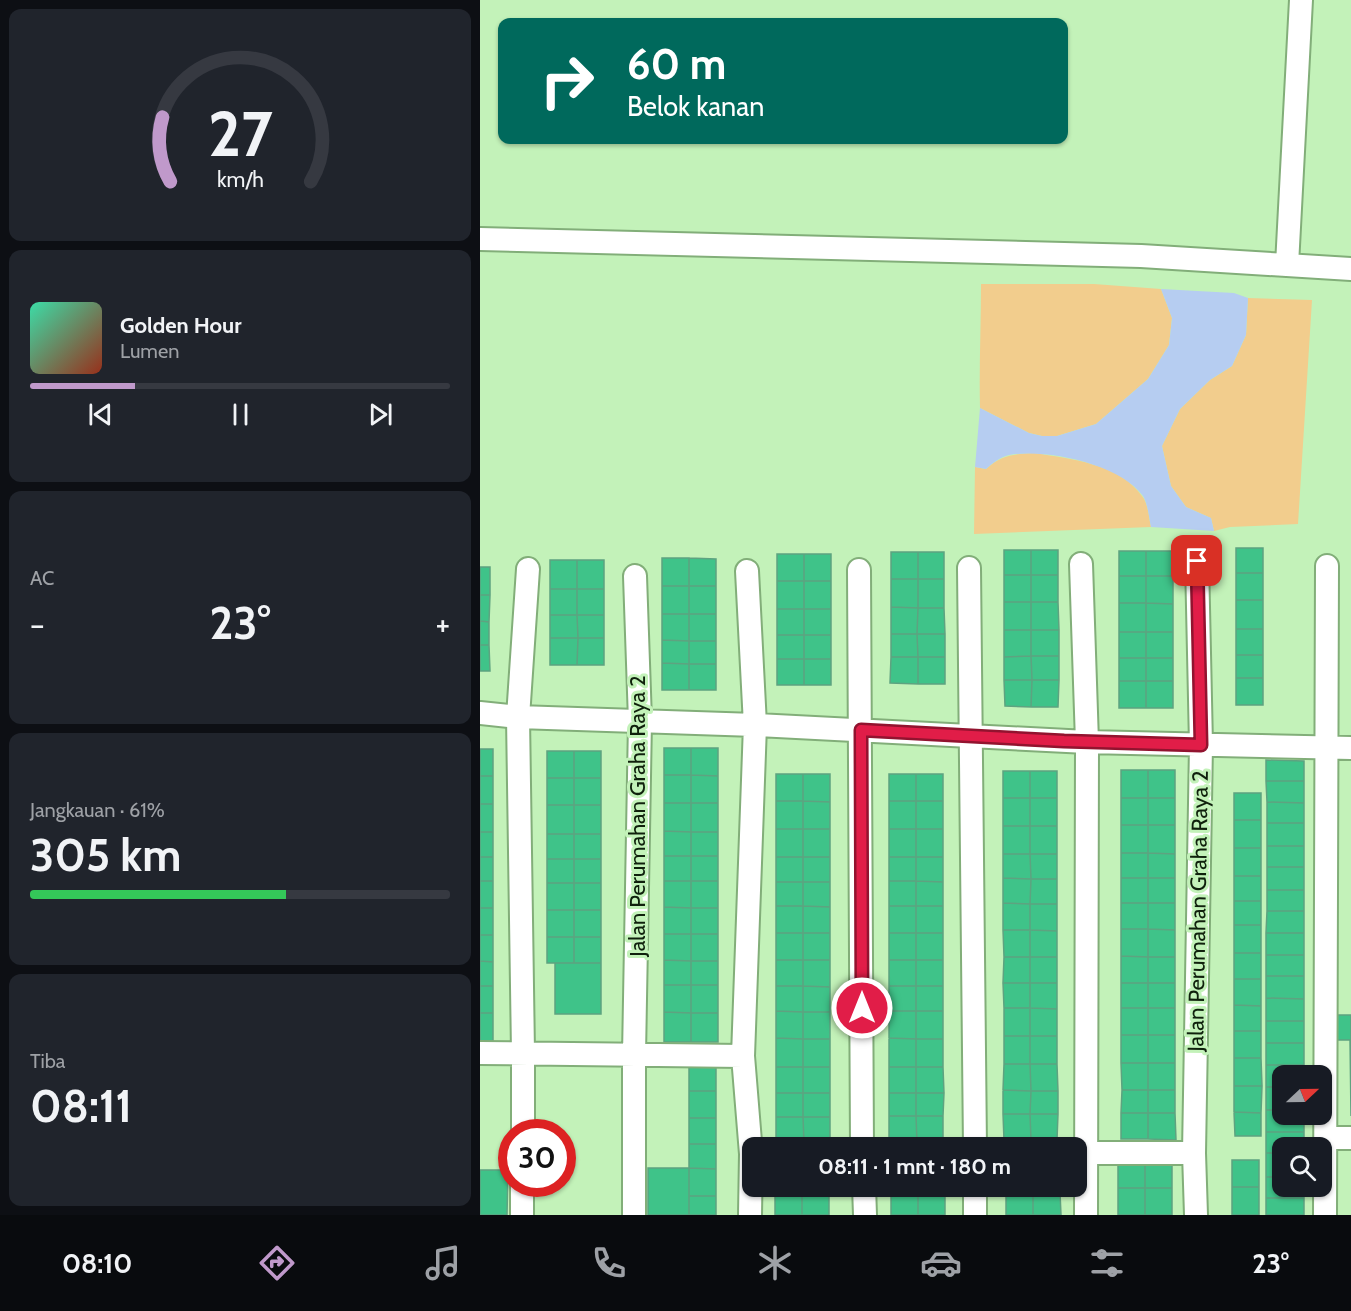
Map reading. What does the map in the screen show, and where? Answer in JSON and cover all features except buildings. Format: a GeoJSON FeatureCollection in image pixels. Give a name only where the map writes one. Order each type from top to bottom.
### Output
{"type":"FeatureCollection","features":[{"type":"Feature","properties":{"kind":"street"},"geometry":{"type":"LineString","coordinates":[[1287,265],[1301,0]]}},
{"type":"Feature","properties":{"kind":"street"},"geometry":{"type":"LineString","coordinates":[[480,239],[1141,256],[1351,269]]}},
{"type":"Feature","properties":{"kind":"street","name":"Jalan Perumahan Graha Raya 2"},"geometry":{"type":"LineString","coordinates":[[1196,1215],[1194,1153],[1201,745],[1197,561]]}},
{"type":"Feature","properties":{"kind":"street"},"geometry":{"type":"LineString","coordinates":[[1081,564],[1087,742],[1081,1137]]}},
{"type":"Feature","properties":{"kind":"street"},"geometry":{"type":"LineString","coordinates":[[1326,1137],[1327,566]]}},
{"type":"Feature","properties":{"kind":"street"},"geometry":{"type":"LineString","coordinates":[[969,568],[975,1137]]}},
{"type":"Feature","properties":{"kind":"street"},"geometry":{"type":"LineString","coordinates":[[523,1119],[518,717],[528,569]]}},
{"type":"Feature","properties":{"kind":"street"},"geometry":{"type":"LineString","coordinates":[[859,570],[862,1137]]}},
{"type":"Feature","properties":{"kind":"street"},"geometry":{"type":"LineString","coordinates":[[747,571],[755,725],[743,1056],[750,1137]]}},
{"type":"Feature","properties":{"kind":"street","name":"Jalan Perumahan Graha Raya 2"},"geometry":{"type":"LineString","coordinates":[[634,1215],[634,1055],[640,721],[635,576]]}},
{"type":"Feature","properties":{"kind":"street"},"geometry":{"type":"LineString","coordinates":[[480,712],[518,717],[755,725],[1087,742],[1351,748]]}},
{"type":"Feature","properties":{"kind":"street"},"geometry":{"type":"LineString","coordinates":[[480,1053],[743,1056]]}},
{"type":"Feature","properties":{"kind":"street"},"geometry":{"type":"LineString","coordinates":[[1332,1138],[1351,1138]]}},
{"type":"Feature","properties":{"kind":"street"},"geometry":{"type":"LineString","coordinates":[[1087,1153],[1194,1153]]}},
{"type":"Feature","properties":{"kind":"street"},"geometry":{"type":"LineString","coordinates":[[522,1197],[522,1215]]}},
{"type":"Feature","properties":{"kind":"street"},"geometry":{"type":"LineString","coordinates":[[750,1215],[751,1197]]}},
{"type":"Feature","properties":{"kind":"street"},"geometry":{"type":"LineString","coordinates":[[864,1197],[865,1215]]}},
{"type":"Feature","properties":{"kind":"street"},"geometry":{"type":"LineString","coordinates":[[975,1197],[975,1215]]}},
{"type":"Feature","properties":{"kind":"street"},"geometry":{"type":"LineString","coordinates":[[1085,1197],[1086,1215]]}},
{"type":"Feature","properties":{"kind":"street"},"geometry":{"type":"LineString","coordinates":[[1325,1197],[1325,1215]]}},
{"type":"Feature","properties":{"kind":"shaded area"},"geometry":{"type":"Polygon","coordinates":[[[981,284],[1094,284],[1161,289],[1172,318],[1169,345],[1148,379],[1096,424],[1057,436],[1029,433],[980,408],[981,284]]]}},
{"type":"Feature","properties":{"kind":"shaded area"},"geometry":{"type":"Polygon","coordinates":[[[1248,298],[1312,300],[1298,524],[1230,527],[1214,531],[1211,518],[1186,507],[1171,486],[1162,446],[1180,409],[1210,380],[1232,366],[1246,335],[1248,298]]]}},
{"type":"Feature","properties":{"kind":"shaded area"},"geometry":{"type":"Polygon","coordinates":[[[1034,453],[1093,464],[1120,476],[1132,485],[1144,499],[1151,527],[974,534],[975,467],[986,469],[1008,456],[1034,453]]]}},
{"type":"Feature","properties":{"kind":"water"},"geometry":{"type":"Polygon","coordinates":[[[1161,289],[1234,293],[1248,298],[1246,335],[1232,366],[1210,380],[1180,409],[1162,446],[1171,486],[1186,507],[1211,518],[1214,531],[1151,527],[1145,499],[1132,485],[1118,475],[1081,461],[1061,456],[1024,453],[1003,457],[986,469],[975,467],[980,408],[1029,433],[1057,436],[1096,424],[1148,379],[1169,345],[1172,318],[1161,289]]]}},
{"type":"Feature","properties":{"kind":"route"},"geometry":{"type":"LineString","coordinates":[[862,1008],[861,730],[972,737],[1201,745],[1197,561]]}}]}
